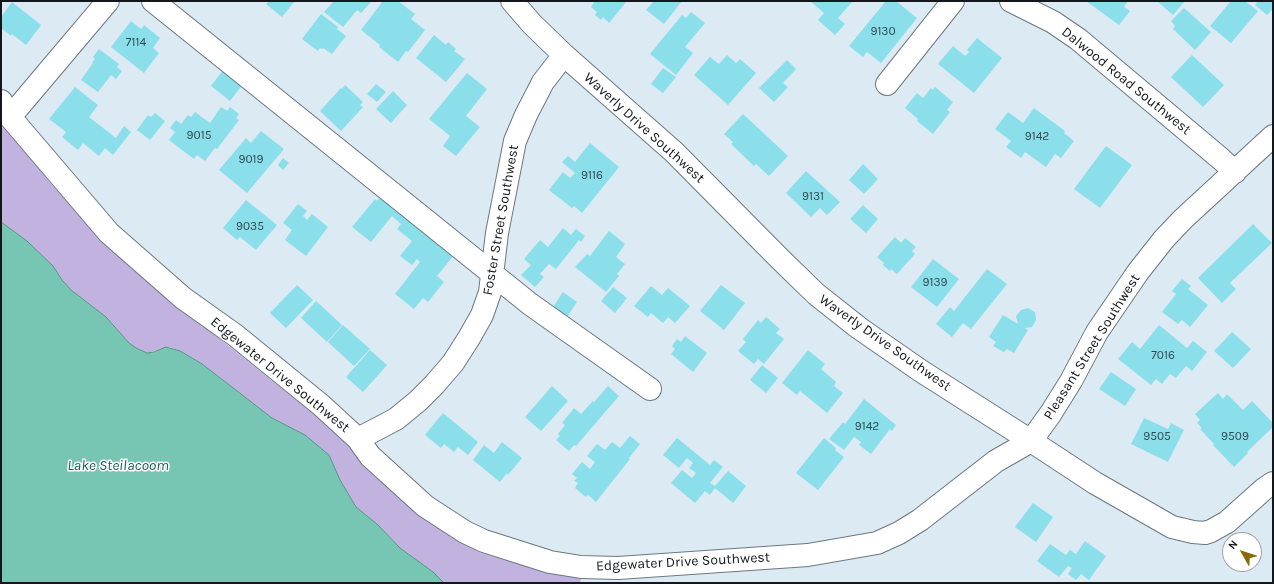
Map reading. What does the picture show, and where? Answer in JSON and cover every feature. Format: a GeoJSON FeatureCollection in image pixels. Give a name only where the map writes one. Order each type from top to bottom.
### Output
{"type":"FeatureCollection","features":[{"type":"Feature","properties":{"kind":"street"},"geometry":{"type":"LineString","coordinates":[[6,109],[108,1]]}},
{"type":"Feature","properties":{"kind":"street"},"geometry":{"type":"LineString","coordinates":[[153,1],[530,304],[650,389]]}},
{"type":"Feature","properties":{"kind":"street","name":"Waverly Drive Southwest"},"geometry":{"type":"LineString","coordinates":[[512,1],[532,24],[564,55],[674,152],[816,294],[860,328],[921,371],[1031,440],[1095,483],[1124,501],[1172,527],[1205,533],[1227,522],[1264,489],[1273,483]]}},
{"type":"Feature","properties":{"kind":"street"},"geometry":{"type":"LineString","coordinates":[[887,84],[953,1]]}},
{"type":"Feature","properties":{"kind":"street","name":"Dalwood Road Southwest"},"geometry":{"type":"LineString","coordinates":[[1011,1],[1053,22],[1078,39],[1235,172]]}},
{"type":"Feature","properties":{"kind":"street","name":"Foster Street Southwest"},"geometry":{"type":"LineString","coordinates":[[358,439],[396,419],[429,390],[453,363],[482,315],[490,292],[498,233],[515,141],[542,82],[564,55]]}},
{"type":"Feature","properties":{"kind":"street","name":"Edgewater Drive Southwest"},"geometry":{"type":"LineString","coordinates":[[6,109],[114,238],[183,298],[235,335],[321,405],[358,439],[370,456],[425,506],[465,532],[484,541],[550,562],[581,567],[618,568],[808,555],[877,543],[900,533],[920,520],[996,461],[1031,440]]}},
{"type":"Feature","properties":{"kind":"street","name":"Pleasant Street Southwest"},"geometry":{"type":"LineString","coordinates":[[1031,440],[1071,382],[1097,332],[1138,272],[1169,234],[1273,136]]}},
{"type":"Feature","properties":{"kind":"shaded area"},"geometry":{"type":"Polygon","coordinates":[[[5,124],[52,185],[128,265],[331,428],[420,515],[481,553],[532,568],[581,579],[580,583],[444,583],[433,572],[400,548],[378,525],[356,507],[340,480],[328,455],[305,435],[272,418],[202,364],[180,351],[169,347],[147,353],[132,346],[106,317],[71,290],[53,266],[27,241],[1,222],[1,129],[5,124]]]}},
{"type":"Feature","properties":{"kind":"water","name":"Lake Steilacoom"},"geometry":{"type":"Polygon","coordinates":[[[1,222],[27,241],[53,266],[71,290],[106,317],[129,343],[136,348],[147,353],[166,347],[180,351],[202,364],[272,418],[305,435],[329,455],[340,480],[356,507],[378,525],[400,548],[433,572],[444,583],[1,583],[1,222]]]}},
{"type":"Feature","properties":{"kind":"building"},"geometry":{"type":"Polygon","coordinates":[[[269,1],[295,1],[282,17],[266,4],[269,1]]]}},
{"type":"Feature","properties":{"kind":"building"},"geometry":{"type":"Polygon","coordinates":[[[334,1],[371,2],[361,13],[357,10],[343,27],[324,12],[334,1]]]}},
{"type":"Feature","properties":{"kind":"building"},"geometry":{"type":"Polygon","coordinates":[[[383,1],[398,1],[415,14],[411,19],[425,30],[398,62],[361,30],[383,1]]]}},
{"type":"Feature","properties":{"kind":"building"},"geometry":{"type":"Polygon","coordinates":[[[595,1],[627,1],[609,23],[603,17],[601,20],[595,15],[597,12],[591,7],[595,1]]]}},
{"type":"Feature","properties":{"kind":"building"},"geometry":{"type":"Polygon","coordinates":[[[654,1],[682,1],[664,24],[646,10],[654,1]]]}},
{"type":"Feature","properties":{"kind":"building"},"geometry":{"type":"Polygon","coordinates":[[[810,1],[853,1],[838,18],[845,24],[835,35],[818,20],[824,13],[810,1]]]}},
{"type":"Feature","properties":{"kind":"building"},"geometry":{"type":"Polygon","coordinates":[[[886,1],[896,1],[917,18],[881,63],[867,52],[863,57],[849,46],[886,1]]]}},
{"type":"Feature","properties":{"kind":"building"},"geometry":{"type":"Polygon","coordinates":[[[1086,1],[1128,1],[1124,7],[1130,11],[1119,25],[1086,1]]]}},
{"type":"Feature","properties":{"kind":"building"},"geometry":{"type":"Polygon","coordinates":[[[1157,1],[1185,1],[1173,15],[1157,1]]]}},
{"type":"Feature","properties":{"kind":"building"},"geometry":{"type":"Polygon","coordinates":[[[1231,1],[1245,1],[1258,11],[1231,43],[1210,26],[1231,1]]]}},
{"type":"Feature","properties":{"kind":"building"},"geometry":{"type":"Polygon","coordinates":[[[1258,1],[1273,1],[1273,11],[1272,10],[1267,15],[1255,5],[1258,1]]]}},
{"type":"Feature","properties":{"kind":"building"},"geometry":{"type":"Polygon","coordinates":[[[12,2],[41,25],[26,45],[12,34],[11,36],[1,28],[1,17],[12,2]]]}},
{"type":"Feature","properties":{"kind":"building"},"geometry":{"type":"Polygon","coordinates":[[[1184,8],[1211,32],[1195,50],[1173,29],[1175,26],[1171,21],[1184,8]]]}},
{"type":"Feature","properties":{"kind":"building"},"geometry":{"type":"Polygon","coordinates":[[[691,12],[705,23],[685,47],[693,53],[676,75],[650,54],[682,15],[686,18],[691,12]]]}},
{"type":"Feature","properties":{"kind":"building"},"geometry":{"type":"Polygon","coordinates":[[[321,14],[338,27],[337,29],[346,36],[332,54],[323,48],[320,48],[318,51],[302,39],[321,14]]]}},
{"type":"Feature","properties":{"kind":"building"},"geometry":{"type":"Polygon","coordinates":[[[131,21],[141,29],[144,25],[160,38],[153,48],[159,53],[144,73],[111,47],[131,21]]]}},
{"type":"Feature","properties":{"kind":"building"},"geometry":{"type":"Polygon","coordinates":[[[434,35],[446,45],[448,42],[456,49],[454,51],[465,59],[446,82],[416,58],[434,35]]]}},
{"type":"Feature","properties":{"kind":"building"},"geometry":{"type":"Polygon","coordinates":[[[977,38],[1002,58],[974,93],[938,64],[953,46],[965,56],[969,52],[967,50],[977,38]]]}},
{"type":"Feature","properties":{"kind":"building"},"geometry":{"type":"Polygon","coordinates":[[[99,49],[119,64],[117,67],[122,71],[116,79],[111,75],[98,92],[81,80],[93,63],[92,62],[95,59],[93,57],[99,49]]]}},
{"type":"Feature","properties":{"kind":"building"},"geometry":{"type":"Polygon","coordinates":[[[727,55],[736,63],[740,59],[756,73],[728,105],[694,75],[710,57],[719,64],[727,55]]]}},
{"type":"Feature","properties":{"kind":"building"},"geometry":{"type":"Polygon","coordinates":[[[1192,55],[1224,85],[1203,107],[1171,77],[1192,55]]]}},
{"type":"Feature","properties":{"kind":"building"},"geometry":{"type":"Polygon","coordinates":[[[787,60],[796,69],[783,83],[788,87],[774,102],[759,88],[787,60]]]}},
{"type":"Feature","properties":{"kind":"building"},"geometry":{"type":"Polygon","coordinates":[[[663,68],[676,77],[663,93],[651,84],[663,68]]]}},
{"type":"Feature","properties":{"kind":"building"},"geometry":{"type":"Polygon","coordinates":[[[224,69],[243,84],[230,101],[211,86],[224,69]]]}},
{"type":"Feature","properties":{"kind":"building"},"geometry":{"type":"Polygon","coordinates":[[[467,73],[487,89],[466,116],[480,127],[456,156],[443,146],[450,136],[429,119],[467,73]]]}},
{"type":"Feature","properties":{"kind":"building"},"geometry":{"type":"Polygon","coordinates":[[[376,84],[386,92],[377,102],[367,94],[376,84]]]}},
{"type":"Feature","properties":{"kind":"building"},"geometry":{"type":"Polygon","coordinates":[[[345,85],[363,102],[360,105],[363,107],[341,131],[320,111],[345,85]]]}},
{"type":"Feature","properties":{"kind":"building"},"geometry":{"type":"Polygon","coordinates":[[[75,87],[98,105],[89,117],[116,138],[124,126],[131,132],[113,155],[105,148],[99,156],[83,143],[78,150],[62,137],[66,132],[49,119],[75,87]]]}},
{"type":"Feature","properties":{"kind":"building"},"geometry":{"type":"Polygon","coordinates":[[[935,87],[953,102],[947,110],[950,112],[933,134],[917,121],[918,119],[905,108],[917,93],[923,98],[931,88],[933,90],[935,87]]]}},
{"type":"Feature","properties":{"kind":"building"},"geometry":{"type":"Polygon","coordinates":[[[393,91],[407,105],[391,123],[376,109],[393,91]]]}},
{"type":"Feature","properties":{"kind":"building"},"geometry":{"type":"Polygon","coordinates":[[[221,107],[227,111],[230,107],[239,114],[236,118],[239,120],[217,149],[215,148],[205,161],[197,155],[194,159],[169,140],[175,132],[170,128],[176,120],[181,124],[188,115],[191,117],[195,112],[210,123],[221,107]]]}},
{"type":"Feature","properties":{"kind":"building"},"geometry":{"type":"Polygon","coordinates":[[[1034,108],[1065,131],[1064,133],[1074,141],[1061,158],[1055,154],[1046,167],[1025,152],[1021,158],[1006,147],[1011,141],[995,129],[1008,112],[1023,123],[1034,108]]]}},
{"type":"Feature","properties":{"kind":"building"},"geometry":{"type":"Polygon","coordinates":[[[155,113],[165,121],[150,140],[137,130],[148,115],[151,117],[155,113]]]}},
{"type":"Feature","properties":{"kind":"building"},"geometry":{"type":"Polygon","coordinates":[[[743,114],[788,156],[769,176],[756,164],[754,166],[731,144],[733,142],[724,134],[743,114]]]}},
{"type":"Feature","properties":{"kind":"building"},"geometry":{"type":"Polygon","coordinates":[[[261,131],[284,149],[247,193],[219,170],[246,138],[251,143],[261,131]]]}},
{"type":"Feature","properties":{"kind":"building"},"geometry":{"type":"Polygon","coordinates":[[[590,143],[619,167],[582,213],[574,206],[572,208],[549,190],[563,172],[570,178],[575,173],[562,162],[568,156],[575,162],[590,143]]]}},
{"type":"Feature","properties":{"kind":"building"},"geometry":{"type":"Polygon","coordinates":[[[1106,146],[1132,165],[1100,208],[1074,189],[1106,146]]]}},
{"type":"Feature","properties":{"kind":"building"},"geometry":{"type":"Polygon","coordinates":[[[283,158],[289,163],[283,170],[278,165],[283,158]]]}},
{"type":"Feature","properties":{"kind":"building"},"geometry":{"type":"Polygon","coordinates":[[[863,164],[878,179],[864,194],[849,180],[863,164]]]}},
{"type":"Feature","properties":{"kind":"building"},"geometry":{"type":"Polygon","coordinates":[[[806,171],[840,202],[827,215],[820,208],[811,217],[786,193],[806,171]]]}},
{"type":"Feature","properties":{"kind":"building"},"geometry":{"type":"Polygon","coordinates":[[[382,195],[455,254],[437,276],[444,282],[428,302],[423,298],[414,309],[395,294],[420,262],[417,259],[412,265],[400,256],[412,241],[397,229],[401,224],[392,216],[371,242],[352,227],[375,199],[377,201],[382,195]]]}},
{"type":"Feature","properties":{"kind":"building"},"geometry":{"type":"Polygon","coordinates":[[[246,200],[277,225],[256,250],[240,237],[237,240],[223,228],[246,200]]]}},
{"type":"Feature","properties":{"kind":"building"},"geometry":{"type":"Polygon","coordinates":[[[298,204],[307,211],[303,216],[307,220],[312,214],[328,227],[306,256],[285,240],[292,230],[283,223],[298,204]]]}},
{"type":"Feature","properties":{"kind":"building"},"geometry":{"type":"Polygon","coordinates":[[[863,205],[878,219],[866,233],[850,219],[863,205]]]}},
{"type":"Feature","properties":{"kind":"building"},"geometry":{"type":"Polygon","coordinates":[[[1253,224],[1272,243],[1230,283],[1236,289],[1222,303],[1198,278],[1253,224]]]}},
{"type":"Feature","properties":{"kind":"building"},"geometry":{"type":"Polygon","coordinates":[[[563,228],[571,235],[576,229],[585,236],[581,242],[579,240],[556,269],[549,264],[540,274],[544,277],[535,287],[521,275],[531,265],[524,259],[540,240],[548,247],[563,228]]]}},
{"type":"Feature","properties":{"kind":"building"},"geometry":{"type":"Polygon","coordinates":[[[609,231],[625,244],[616,257],[625,264],[617,274],[619,276],[606,292],[575,267],[587,254],[590,256],[609,231]]]}},
{"type":"Feature","properties":{"kind":"building"},"geometry":{"type":"Polygon","coordinates":[[[895,237],[901,243],[905,238],[916,247],[912,251],[915,254],[897,274],[891,269],[890,271],[877,257],[895,237]]]}},
{"type":"Feature","properties":{"kind":"building"},"geometry":{"type":"Polygon","coordinates":[[[933,259],[959,279],[937,307],[911,287],[933,259]]]}},
{"type":"Feature","properties":{"kind":"building"},"geometry":{"type":"Polygon","coordinates":[[[987,269],[1007,284],[971,329],[963,323],[952,337],[936,324],[950,307],[954,311],[987,269]]]}},
{"type":"Feature","properties":{"kind":"building"},"geometry":{"type":"Polygon","coordinates":[[[1182,279],[1191,286],[1188,289],[1208,305],[1190,327],[1182,320],[1178,324],[1162,312],[1176,294],[1172,291],[1182,279]]]}},
{"type":"Feature","properties":{"kind":"building"},"geometry":{"type":"Polygon","coordinates":[[[297,285],[313,300],[286,328],[270,313],[297,285]]]}},
{"type":"Feature","properties":{"kind":"building"},"geometry":{"type":"Polygon","coordinates":[[[721,285],[745,303],[724,330],[700,311],[721,285]]]}},
{"type":"Feature","properties":{"kind":"building"},"geometry":{"type":"Polygon","coordinates":[[[651,286],[662,295],[668,288],[690,306],[675,323],[668,317],[663,323],[651,313],[648,317],[634,306],[651,286]]]}},
{"type":"Feature","properties":{"kind":"building"},"geometry":{"type":"Polygon","coordinates":[[[613,287],[627,298],[615,313],[601,301],[613,287]]]}},
{"type":"Feature","properties":{"kind":"building"},"geometry":{"type":"Polygon","coordinates":[[[563,292],[577,302],[567,317],[553,307],[563,292]]]}},
{"type":"Feature","properties":{"kind":"building"},"geometry":{"type":"Polygon","coordinates":[[[316,301],[342,325],[327,342],[301,318],[316,301]]]}},
{"type":"Feature","properties":{"kind":"building"},"geometry":{"type":"Polygon","coordinates":[[[1028,308],[1035,312],[1036,320],[1032,327],[1025,328],[1028,330],[1014,353],[1007,349],[1004,352],[993,346],[996,342],[989,337],[1003,315],[1018,324],[1016,316],[1021,310],[1028,308]]]}},
{"type":"Feature","properties":{"kind":"building"},"geometry":{"type":"Polygon","coordinates":[[[766,317],[780,329],[776,333],[784,339],[764,364],[758,359],[754,364],[738,351],[746,342],[743,339],[758,320],[761,323],[766,317]]]}},
{"type":"Feature","properties":{"kind":"building"},"geometry":{"type":"Polygon","coordinates":[[[343,325],[370,349],[354,366],[328,342],[343,325]]]}},
{"type":"Feature","properties":{"kind":"building"},"geometry":{"type":"Polygon","coordinates":[[[1159,325],[1187,348],[1193,341],[1207,352],[1192,371],[1186,366],[1176,378],[1170,374],[1162,384],[1156,379],[1151,385],[1118,359],[1132,342],[1140,349],[1159,325]]]}},
{"type":"Feature","properties":{"kind":"building"},"geometry":{"type":"Polygon","coordinates":[[[1232,332],[1251,349],[1233,368],[1214,351],[1232,332]]]}},
{"type":"Feature","properties":{"kind":"building"},"geometry":{"type":"Polygon","coordinates":[[[685,336],[707,353],[693,372],[671,354],[675,349],[672,346],[677,339],[681,342],[685,336]]]}},
{"type":"Feature","properties":{"kind":"building"},"geometry":{"type":"Polygon","coordinates":[[[370,350],[387,365],[363,392],[346,377],[370,350]]]}},
{"type":"Feature","properties":{"kind":"building"},"geometry":{"type":"Polygon","coordinates":[[[808,350],[825,364],[821,369],[836,382],[834,386],[843,393],[827,413],[800,391],[797,395],[782,383],[808,350]]]}},
{"type":"Feature","properties":{"kind":"building"},"geometry":{"type":"Polygon","coordinates":[[[762,365],[778,378],[766,393],[750,380],[762,365]]]}},
{"type":"Feature","properties":{"kind":"building"},"geometry":{"type":"Polygon","coordinates":[[[1111,372],[1136,389],[1125,406],[1099,389],[1111,372]]]}},
{"type":"Feature","properties":{"kind":"building"},"geometry":{"type":"Polygon","coordinates":[[[552,386],[568,401],[541,431],[525,417],[552,386]]]}},
{"type":"Feature","properties":{"kind":"building"},"geometry":{"type":"Polygon","coordinates":[[[608,386],[619,396],[576,446],[574,445],[569,451],[556,440],[560,436],[558,434],[565,425],[562,423],[574,408],[581,414],[608,386]]]}},
{"type":"Feature","properties":{"kind":"building"},"geometry":{"type":"Polygon","coordinates":[[[1218,393],[1223,399],[1227,394],[1243,410],[1252,401],[1273,423],[1273,427],[1234,467],[1200,429],[1202,428],[1197,423],[1200,420],[1195,414],[1218,393]]]}},
{"type":"Feature","properties":{"kind":"building"},"geometry":{"type":"Polygon","coordinates":[[[864,399],[896,425],[892,431],[890,429],[871,454],[859,445],[861,442],[854,437],[844,450],[829,439],[843,422],[845,424],[864,399]]]}},
{"type":"Feature","properties":{"kind":"building"},"geometry":{"type":"Polygon","coordinates":[[[443,413],[478,442],[468,455],[458,447],[454,452],[444,444],[441,448],[425,435],[443,413]]]}},
{"type":"Feature","properties":{"kind":"building"},"geometry":{"type":"Polygon","coordinates":[[[1144,418],[1168,429],[1171,423],[1184,430],[1168,462],[1131,444],[1144,418]]]}},
{"type":"Feature","properties":{"kind":"building"},"geometry":{"type":"Polygon","coordinates":[[[630,436],[640,444],[596,502],[588,495],[586,497],[575,488],[578,483],[574,481],[577,478],[572,474],[582,462],[590,469],[595,462],[587,456],[597,444],[605,450],[612,442],[620,448],[630,436]]]}},
{"type":"Feature","properties":{"kind":"building"},"geometry":{"type":"Polygon","coordinates":[[[677,438],[710,465],[714,460],[723,467],[710,483],[715,486],[728,471],[746,486],[733,503],[715,488],[710,495],[705,491],[695,503],[671,483],[682,470],[692,478],[696,473],[689,468],[693,463],[687,458],[679,468],[663,455],[677,438]]]}},
{"type":"Feature","properties":{"kind":"building"},"geometry":{"type":"Polygon","coordinates":[[[824,438],[844,457],[818,490],[796,473],[824,438]]]}},
{"type":"Feature","properties":{"kind":"building"},"geometry":{"type":"Polygon","coordinates":[[[502,442],[522,458],[500,482],[473,460],[484,445],[494,453],[502,442]]]}},
{"type":"Feature","properties":{"kind":"building"},"geometry":{"type":"Polygon","coordinates":[[[1033,503],[1053,517],[1036,542],[1015,527],[1033,503]]]}},
{"type":"Feature","properties":{"kind":"building"},"geometry":{"type":"Polygon","coordinates":[[[1085,541],[1106,556],[1089,580],[1081,574],[1076,580],[1068,574],[1072,568],[1068,566],[1059,577],[1037,561],[1050,544],[1066,555],[1070,550],[1076,554],[1085,541]]]}}]}
